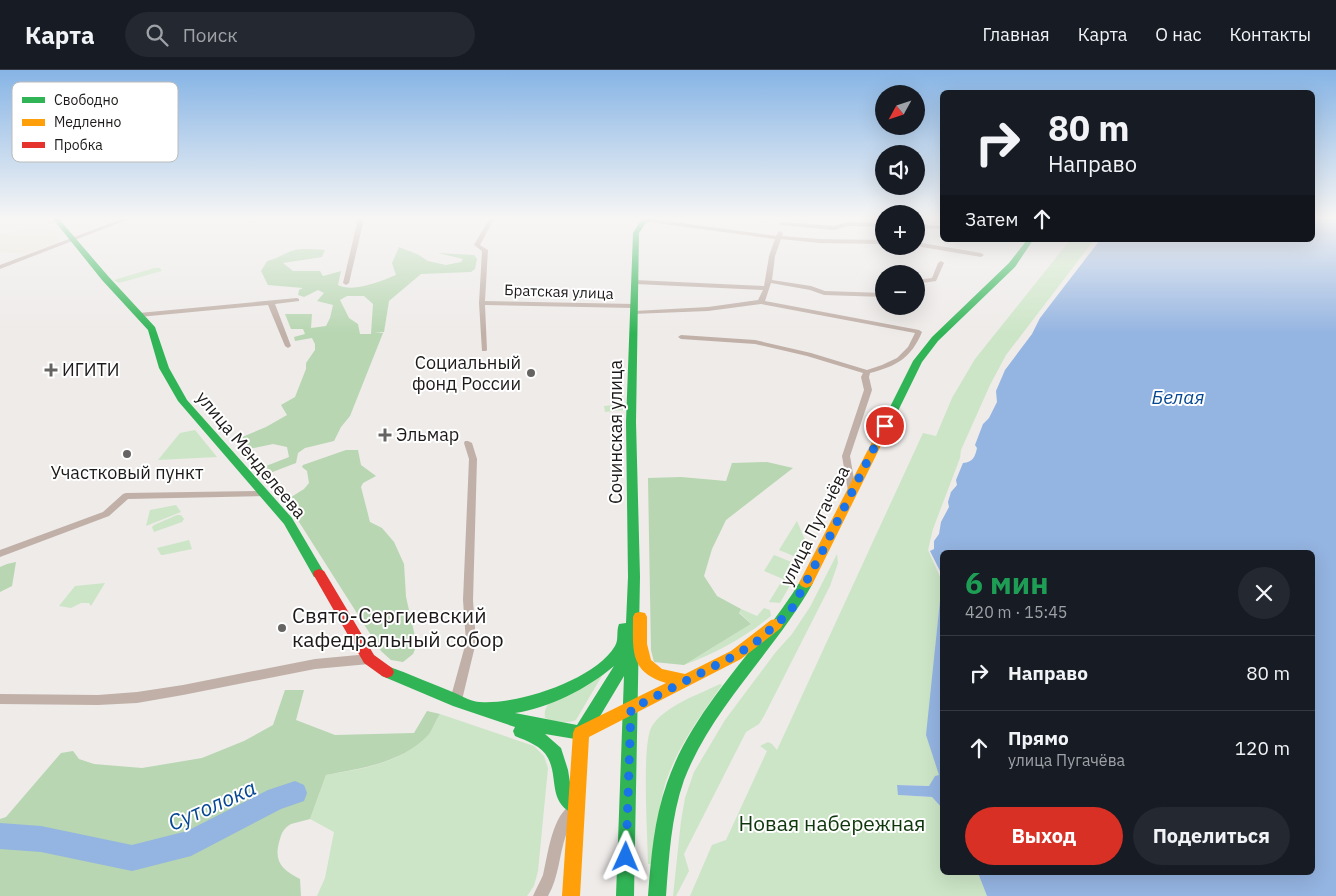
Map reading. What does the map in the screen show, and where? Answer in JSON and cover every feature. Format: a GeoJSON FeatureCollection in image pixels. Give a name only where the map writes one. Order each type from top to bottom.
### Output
{"type":"FeatureCollection","features":[{"type":"Feature","properties":{"kind":"main road","name":"улица Менделеева"},"geometry":{"type":"LineString","coordinates":[[88,258],[152,329],[164,368],[182,401],[288,521],[370,659],[384,671],[481,709],[524,724],[549,730],[581,733]]}},
{"type":"Feature","properties":{"kind":"main road","name":"Сочинская улица"},"geometry":{"type":"LineString","coordinates":[[625,896],[634,577],[632,422],[635,258]]}},
{"type":"Feature","properties":{"kind":"main road","name":"улица Пугачёва"},"geometry":{"type":"LineString","coordinates":[[790,612],[918,361],[935,339],[1012,265],[1017,258]]}},
{"type":"Feature","properties":{"kind":"main road"},"geometry":{"type":"LineString","coordinates":[[634,577],[640,602],[640,651],[644,664],[650,672],[667,679],[689,680]]}},
{"type":"Feature","properties":{"kind":"main road"},"geometry":{"type":"LineString","coordinates":[[481,709],[522,705],[553,695],[610,660],[620,651],[624,640],[626,599],[634,577]]}},
{"type":"Feature","properties":{"kind":"main road"},"geometry":{"type":"LineString","coordinates":[[581,733],[736,655],[756,642],[790,612]]}},
{"type":"Feature","properties":{"kind":"main road"},"geometry":{"type":"LineString","coordinates":[[657,896],[667,817],[672,793],[682,766],[714,713],[747,669],[766,648],[790,612]]}},
{"type":"Feature","properties":{"kind":"main road","name":"Сочинская улица"},"geometry":{"type":"LineString","coordinates":[[571,896],[581,733],[631,651]]}},
{"type":"Feature","properties":{"kind":"main road"},"geometry":{"type":"LineString","coordinates":[[481,709],[487,717],[541,738],[555,751],[560,767],[563,793],[576,807]]}},
{"type":"Feature","properties":{"kind":"street"},"geometry":{"type":"LineString","coordinates":[[0,267],[26,258]]}},
{"type":"Feature","properties":{"kind":"street"},"geometry":{"type":"LineString","coordinates":[[346,283],[352,258]]}},
{"type":"Feature","properties":{"kind":"street"},"geometry":{"type":"LineString","coordinates":[[484,350],[482,303],[485,258]]}},
{"type":"Feature","properties":{"kind":"street"},"geometry":{"type":"LineString","coordinates":[[761,302],[769,281],[772,258]]}},
{"type":"Feature","properties":{"kind":"street"},"geometry":{"type":"LineString","coordinates":[[925,281],[934,280],[941,264]]}},
{"type":"Feature","properties":{"kind":"street"},"geometry":{"type":"LineString","coordinates":[[769,281],[811,288],[824,293],[875,295]]}},
{"type":"Feature","properties":{"kind":"street"},"geometry":{"type":"LineString","coordinates":[[635,282],[766,288]]}},
{"type":"Feature","properties":{"kind":"street"},"geometry":{"type":"LineString","coordinates":[[139,315],[297,300]]}},
{"type":"Feature","properties":{"kind":"street","name":"Братская улица"},"geometry":{"type":"LineString","coordinates":[[482,303],[634,310],[708,309],[761,302],[919,332],[910,349],[899,361],[892,366],[867,372]]}},
{"type":"Feature","properties":{"kind":"street"},"geometry":{"type":"LineString","coordinates":[[271,303],[288,346]]}},
{"type":"Feature","properties":{"kind":"street"},"geometry":{"type":"LineString","coordinates":[[755,342],[756,332]]}},
{"type":"Feature","properties":{"kind":"street"},"geometry":{"type":"LineString","coordinates":[[681,337],[755,342],[809,354],[867,372],[865,377],[868,390],[846,456],[852,491]]}},
{"type":"Feature","properties":{"kind":"street"},"geometry":{"type":"LineString","coordinates":[[456,700],[471,642],[468,600],[473,459],[468,443]]}},
{"type":"Feature","properties":{"kind":"street"},"geometry":{"type":"LineString","coordinates":[[0,554],[106,514],[126,496],[264,494]]}},
{"type":"Feature","properties":{"kind":"street"},"geometry":{"type":"LineString","coordinates":[[0,700],[150,696],[308,663],[370,659]]}},
{"type":"Feature","properties":{"kind":"street"},"geometry":{"type":"LineString","coordinates":[[540,896],[565,819],[576,807]]}},
{"type":"Feature","properties":{"kind":"green space"},"geometry":{"type":"Polygon","coordinates":[[[276,258],[318,258],[283,263],[293,271],[320,271],[323,276],[341,271],[338,285],[352,288],[396,275],[392,263],[394,258],[423,258],[428,261],[446,265],[461,262],[463,259],[457,258],[477,259],[475,269],[471,272],[421,274],[389,301],[384,332],[374,333],[383,333],[350,416],[341,427],[334,441],[305,448],[298,453],[296,463],[262,476],[256,470],[289,457],[287,447],[273,444],[249,449],[240,438],[266,427],[287,415],[281,405],[295,397],[306,369],[306,363],[315,350],[312,338],[295,341],[294,337],[305,334],[303,329],[291,329],[285,314],[312,314],[311,328],[326,326],[333,305],[317,301],[324,293],[318,290],[304,297],[298,295],[299,290],[303,288],[268,285],[261,271],[267,261],[276,258]],[[347,296],[340,300],[349,318],[358,324],[360,334],[371,334],[373,304],[364,296],[347,296]]]}},
{"type":"Feature","properties":{"kind":"green space","name":"Новая набережная"},"geometry":{"type":"Polygon","coordinates":[[[1056,258],[1081,258],[1006,355],[990,385],[961,450],[960,458],[933,529],[928,550],[940,577],[940,601],[935,650],[939,776],[935,776],[930,786],[897,785],[899,795],[932,797],[940,806],[940,875],[979,875],[987,896],[690,896],[712,845],[726,840],[767,751],[760,746],[768,742],[777,750],[923,433],[936,436],[952,398],[975,359],[1056,258]]]}},
{"type":"Feature","properties":{"kind":"green space"},"geometry":{"type":"Polygon","coordinates":[[[154,268],[160,268],[162,271],[119,283],[114,280],[154,268]]]}},
{"type":"Feature","properties":{"kind":"green space"},"geometry":{"type":"Polygon","coordinates":[[[622,378],[623,410],[605,412],[604,406],[616,405],[615,379],[622,378]]]}},
{"type":"Feature","properties":{"kind":"green space"},"geometry":{"type":"Polygon","coordinates":[[[195,430],[217,457],[158,460],[180,433],[195,430]]]}},
{"type":"Feature","properties":{"kind":"green space"},"geometry":{"type":"Polygon","coordinates":[[[346,450],[358,450],[361,465],[376,476],[363,483],[361,487],[370,522],[382,528],[394,542],[404,564],[406,597],[417,645],[413,654],[403,662],[391,660],[381,651],[287,503],[288,499],[304,489],[309,483],[307,471],[302,467],[303,465],[346,450]]]}},
{"type":"Feature","properties":{"kind":"green space"},"geometry":{"type":"Polygon","coordinates":[[[767,462],[793,468],[726,520],[712,549],[704,576],[717,596],[741,609],[739,613],[751,624],[684,665],[654,662],[651,650],[648,478],[681,477],[726,481],[732,463],[767,462]]]}},
{"type":"Feature","properties":{"kind":"green space"},"geometry":{"type":"Polygon","coordinates":[[[176,505],[181,512],[146,526],[150,510],[176,505]]]}},
{"type":"Feature","properties":{"kind":"green space"},"geometry":{"type":"Polygon","coordinates":[[[181,515],[184,519],[182,522],[154,532],[152,527],[154,525],[181,515]]]}},
{"type":"Feature","properties":{"kind":"green space"},"geometry":{"type":"Polygon","coordinates":[[[797,521],[805,540],[803,553],[796,557],[779,550],[797,521]]]}},
{"type":"Feature","properties":{"kind":"green space"},"geometry":{"type":"Polygon","coordinates":[[[189,540],[192,549],[161,555],[157,548],[189,540]]]}},
{"type":"Feature","properties":{"kind":"green space"},"geometry":{"type":"Polygon","coordinates":[[[837,554],[838,563],[830,586],[764,716],[759,724],[746,732],[684,854],[689,871],[676,896],[673,896],[681,821],[685,798],[694,772],[725,720],[775,653],[792,634],[810,607],[837,554]]]}},
{"type":"Feature","properties":{"kind":"green space"},"geometry":{"type":"Polygon","coordinates":[[[774,555],[794,563],[798,571],[780,603],[769,602],[783,579],[764,571],[774,555]]]}},
{"type":"Feature","properties":{"kind":"green space"},"geometry":{"type":"Polygon","coordinates":[[[16,562],[12,586],[0,592],[0,567],[16,562]]]}},
{"type":"Feature","properties":{"kind":"green space"},"geometry":{"type":"Polygon","coordinates":[[[105,583],[91,606],[89,603],[81,603],[71,608],[59,606],[75,586],[105,583]]]}},
{"type":"Feature","properties":{"kind":"green space"},"geometry":{"type":"Polygon","coordinates":[[[764,608],[770,610],[771,616],[761,624],[729,644],[684,665],[751,624],[739,612],[741,609],[757,616],[764,608]]]}},
{"type":"Feature","properties":{"kind":"green space"},"geometry":{"type":"Polygon","coordinates":[[[603,674],[576,720],[560,722],[545,718],[546,709],[551,701],[603,674]]]}},
{"type":"Feature","properties":{"kind":"green space"},"geometry":{"type":"Polygon","coordinates":[[[720,684],[722,685],[691,731],[671,768],[661,801],[651,864],[648,864],[646,771],[649,736],[652,726],[665,712],[674,706],[720,684]]]}},
{"type":"Feature","properties":{"kind":"green space"},"geometry":{"type":"Polygon","coordinates":[[[285,690],[304,690],[296,720],[335,735],[414,733],[427,711],[440,714],[429,734],[407,752],[368,767],[326,775],[310,819],[291,824],[287,827],[284,830],[278,847],[280,864],[288,872],[300,879],[301,896],[0,896],[0,819],[6,817],[61,753],[73,751],[79,759],[94,764],[142,768],[202,758],[244,741],[273,725],[285,690]]]}},
{"type":"Feature","properties":{"kind":"green space"},"geometry":{"type":"Polygon","coordinates":[[[440,714],[534,746],[544,756],[548,768],[538,871],[534,886],[527,896],[317,896],[325,878],[334,832],[310,819],[326,775],[368,767],[407,752],[428,734],[440,714]]]}},
{"type":"Feature","properties":{"kind":"water","name":"Белая"},"geometry":{"type":"Polygon","coordinates":[[[1087,258],[1336,258],[1336,896],[987,896],[979,875],[1315,875],[1315,550],[940,550],[940,571],[930,551],[934,549],[934,541],[939,534],[941,522],[949,507],[948,502],[951,492],[957,485],[956,480],[963,463],[969,462],[974,456],[977,448],[975,445],[983,424],[989,418],[997,402],[996,391],[1005,370],[1032,334],[1040,318],[1087,258]]]}},
{"type":"Feature","properties":{"kind":"water"},"geometry":{"type":"Polygon","coordinates":[[[940,600],[940,806],[932,797],[898,795],[897,785],[929,786],[935,776],[939,775],[926,735],[940,600]]]}},
{"type":"Feature","properties":{"kind":"waterway","name":"Сутолока"},"geometry":{"type":"LineString","coordinates":[[0,836],[41,839],[132,858],[191,843],[277,798],[295,793]]}},
{"type":"Feature","properties":{"kind":"traffic: fast"},"geometry":{"type":"LineString","coordinates":[[88,258],[152,329],[164,368],[183,401],[288,521],[319,574]]}},
{"type":"Feature","properties":{"kind":"traffic: fast"},"geometry":{"type":"LineString","coordinates":[[625,896],[634,577],[631,422],[635,258]]}},
{"type":"Feature","properties":{"kind":"traffic: fast"},"geometry":{"type":"LineString","coordinates":[[893,411],[918,361],[935,339],[1012,265],[1017,258]]}},
{"type":"Feature","properties":{"kind":"traffic: fast"},"geometry":{"type":"LineString","coordinates":[[657,896],[667,813],[682,766],[710,718],[792,607],[806,583]]}},
{"type":"Feature","properties":{"kind":"traffic: fast"},"geometry":{"type":"LineString","coordinates":[[484,708],[513,707],[535,702],[589,677],[602,668],[620,650],[623,643],[624,628]]}},
{"type":"Feature","properties":{"kind":"traffic: fast"},"geometry":{"type":"LineString","coordinates":[[387,672],[482,710],[530,724],[581,733],[631,651]]}},
{"type":"Feature","properties":{"kind":"traffic: fast"},"geometry":{"type":"LineString","coordinates":[[521,731],[543,741],[555,753],[560,770],[563,793],[576,807]]}},
{"type":"Feature","properties":{"kind":"traffic: slow"},"geometry":{"type":"LineString","coordinates":[[806,583],[893,411]]}},
{"type":"Feature","properties":{"kind":"traffic: slow"},"geometry":{"type":"LineString","coordinates":[[640,617],[642,655],[650,670],[658,675],[686,680]]}},
{"type":"Feature","properties":{"kind":"traffic: slow"},"geometry":{"type":"LineString","coordinates":[[571,896],[581,733],[736,655],[776,624]]}},
{"type":"Feature","properties":{"kind":"traffic: jam"},"geometry":{"type":"LineString","coordinates":[[319,574],[369,659],[387,672]]}},
{"type":"Feature","properties":{"kind":"place","name":"ИГИТИ"},"geometry":{"type":"Point","coordinates":[51,370]}},
{"type":"Feature","properties":{"kind":"place","name":"Социальный фонд России"},"geometry":{"type":"Point","coordinates":[531,373]}},
{"type":"Feature","properties":{"kind":"place","name":"Эльмар"},"geometry":{"type":"Point","coordinates":[385,435]}},
{"type":"Feature","properties":{"kind":"place","name":"Участковый пункт"},"geometry":{"type":"Point","coordinates":[127,454]}},
{"type":"Feature","properties":{"kind":"place","name":"Свято-Сергиевский кафедральный собор"},"geometry":{"type":"Point","coordinates":[282,628]}},
{"type":"Feature","properties":{"kind":"route"},"geometry":{"type":"LineString","coordinates":[[626,857],[631,709],[736,655],[756,642],[790,612],[885,426]]}}]}
